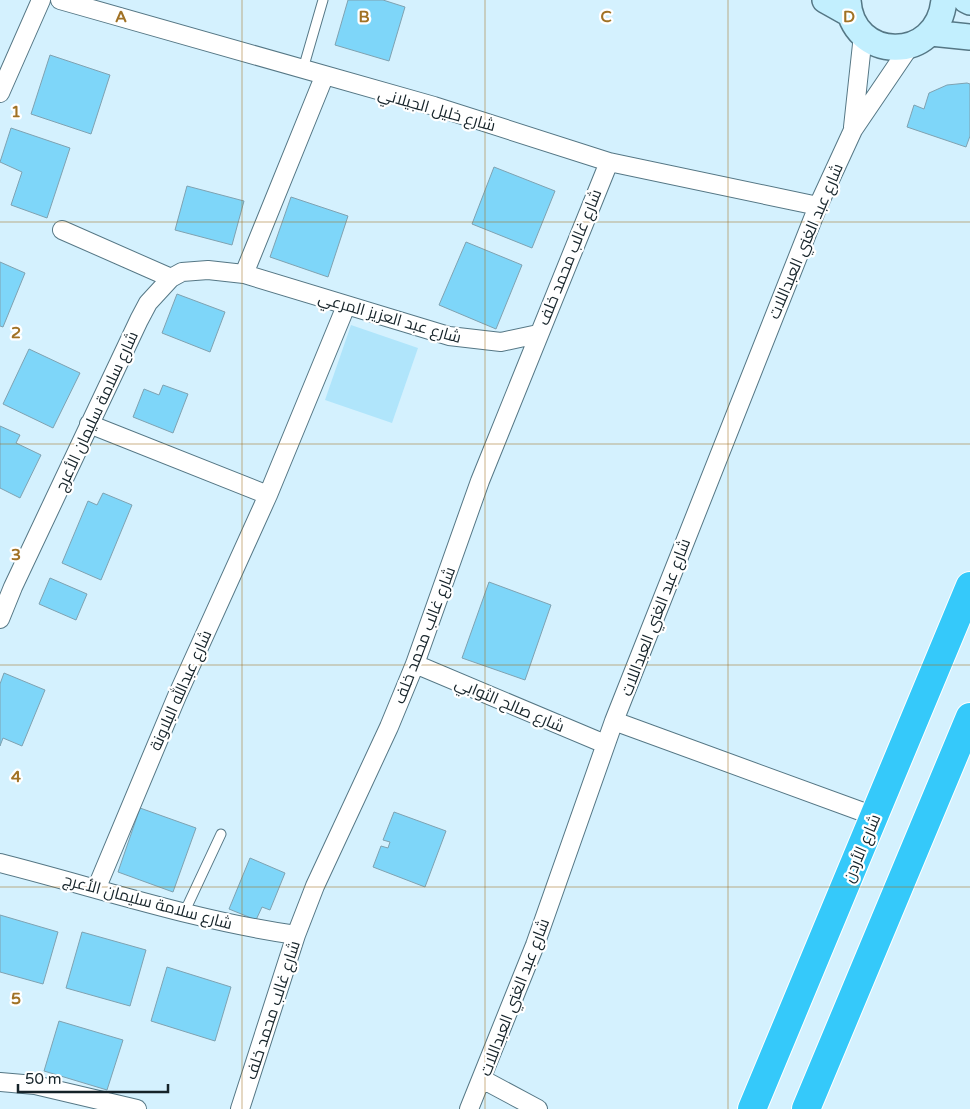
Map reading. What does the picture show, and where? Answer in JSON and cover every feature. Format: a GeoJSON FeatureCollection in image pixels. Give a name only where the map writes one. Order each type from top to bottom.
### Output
{"type":"FeatureCollection","features":[{"type":"Feature","properties":{"kind":"highway","name":"شارع الأردن"},"geometry":{"type":"LineString","coordinates":[[752,1109],[970,586]]}},
{"type":"Feature","properties":{"kind":"highway"},"geometry":{"type":"LineString","coordinates":[[806,1109],[970,717]]}},
{"type":"Feature","properties":{"kind":"street"},"geometry":{"type":"LineString","coordinates":[[0,93],[41,0]]}},
{"type":"Feature","properties":{"kind":"street","name":"شارع خليل الجيلاني"},"geometry":{"type":"LineString","coordinates":[[60,0],[303,69],[324,77],[434,106],[609,162],[818,206]]}},
{"type":"Feature","properties":{"kind":"street"},"geometry":{"type":"LineString","coordinates":[[825,0],[849,7],[863,35],[885,47],[910,46],[931,33],[939,23],[944,0]]}},
{"type":"Feature","properties":{"kind":"street"},"geometry":{"type":"LineString","coordinates":[[966,0],[970,2]]}},
{"type":"Feature","properties":{"kind":"street"},"geometry":{"type":"LineString","coordinates":[[931,33],[970,37]]}},
{"type":"Feature","properties":{"kind":"street","name":"شارع عبد الغني العبداللات"},"geometry":{"type":"LineString","coordinates":[[853,130],[863,35]]}},
{"type":"Feature","properties":{"kind":"street","name":"شارع عبد الغني العبداللات"},"geometry":{"type":"LineString","coordinates":[[472,1108],[535,945],[605,744],[818,206],[853,130],[910,46]]}},
{"type":"Feature","properties":{"kind":"street"},"geometry":{"type":"LineString","coordinates":[[244,274],[324,77]]}},
{"type":"Feature","properties":{"kind":"street","name":"شارع غالب محمد خلف"},"geometry":{"type":"LineString","coordinates":[[240,1109],[296,935],[315,886],[389,727],[415,664],[480,481],[609,162]]}},
{"type":"Feature","properties":{"kind":"street"},"geometry":{"type":"LineString","coordinates":[[62,230],[171,278]]}},
{"type":"Feature","properties":{"kind":"street","name":"شارع سلامة سليمان الأعرج"},"geometry":{"type":"LineString","coordinates":[[0,619],[6,584],[89,424],[148,303],[171,278],[182,272],[193,270],[244,274]]}},
{"type":"Feature","properties":{"kind":"street","name":"شارع عبد العزيز المرعي"},"geometry":{"type":"LineString","coordinates":[[244,274],[448,336],[479,341],[502,342],[538,334]]}},
{"type":"Feature","properties":{"kind":"street","name":"شارع عبدالله البلاونة"},"geometry":{"type":"LineString","coordinates":[[97,887],[177,696],[268,495],[346,306]]}},
{"type":"Feature","properties":{"kind":"street"},"geometry":{"type":"LineString","coordinates":[[89,424],[268,495]]}},
{"type":"Feature","properties":{"kind":"street","name":"شارع صالح الثوابي"},"geometry":{"type":"LineString","coordinates":[[415,664],[605,744]]}},
{"type":"Feature","properties":{"kind":"street"},"geometry":{"type":"LineString","coordinates":[[614,721],[874,816]]}},
{"type":"Feature","properties":{"kind":"street","name":"شارع سلامة سليمان الأعرج"},"geometry":{"type":"LineString","coordinates":[[0,863],[97,887],[184,913],[296,935]]}},
{"type":"Feature","properties":{"kind":"street"},"geometry":{"type":"LineString","coordinates":[[482,1079],[538,1109]]}},
{"type":"Feature","properties":{"kind":"street"},"geometry":{"type":"LineString","coordinates":[[0,1082],[35,1085],[137,1109]]}},
{"type":"Feature","properties":{"kind":"lane"},"geometry":{"type":"LineString","coordinates":[[303,69],[323,0]]}},
{"type":"Feature","properties":{"kind":"lane"},"geometry":{"type":"LineString","coordinates":[[184,913],[222,834]]}},
{"type":"Feature","properties":{"kind":"shaded area"},"geometry":{"type":"Polygon","coordinates":[[[351,325],[418,348],[392,423],[325,400],[351,325]]]}},
{"type":"Feature","properties":{"kind":"building"},"geometry":{"type":"Polygon","coordinates":[[[348,0],[383,0],[405,7],[389,61],[335,45],[348,0]]]}},
{"type":"Feature","properties":{"kind":"building"},"geometry":{"type":"Polygon","coordinates":[[[50,55],[110,75],[91,134],[31,114],[50,55]]]}},
{"type":"Feature","properties":{"kind":"building"},"geometry":{"type":"Polygon","coordinates":[[[970,84],[970,136],[966,147],[907,127],[914,105],[924,109],[929,93],[947,85],[970,84]]]}},
{"type":"Feature","properties":{"kind":"building"},"geometry":{"type":"Polygon","coordinates":[[[11,128],[70,148],[47,218],[11,205],[22,172],[0,162],[11,128]]]}},
{"type":"Feature","properties":{"kind":"building"},"geometry":{"type":"Polygon","coordinates":[[[494,167],[555,191],[532,248],[472,224],[494,167]]]}},
{"type":"Feature","properties":{"kind":"building"},"geometry":{"type":"Polygon","coordinates":[[[187,186],[244,201],[232,245],[175,230],[187,186]]]}},
{"type":"Feature","properties":{"kind":"building"},"geometry":{"type":"Polygon","coordinates":[[[291,197],[348,216],[328,277],[270,257],[291,197]]]}},
{"type":"Feature","properties":{"kind":"building"},"geometry":{"type":"Polygon","coordinates":[[[466,242],[522,265],[496,329],[439,305],[466,242]]]}},
{"type":"Feature","properties":{"kind":"building"},"geometry":{"type":"Polygon","coordinates":[[[0,262],[25,273],[3,327],[0,326],[0,262]]]}},
{"type":"Feature","properties":{"kind":"building"},"geometry":{"type":"Polygon","coordinates":[[[177,294],[225,312],[210,352],[162,333],[177,294]]]}},
{"type":"Feature","properties":{"kind":"building"},"geometry":{"type":"Polygon","coordinates":[[[29,349],[80,373],[53,428],[3,404],[29,349]]]}},
{"type":"Feature","properties":{"kind":"building"},"geometry":{"type":"Polygon","coordinates":[[[163,385],[188,394],[173,433],[133,417],[144,389],[159,395],[163,385]]]}},
{"type":"Feature","properties":{"kind":"building"},"geometry":{"type":"Polygon","coordinates":[[[0,426],[20,435],[16,443],[41,455],[20,498],[0,488],[0,426]]]}},
{"type":"Feature","properties":{"kind":"building"},"geometry":{"type":"Polygon","coordinates":[[[103,493],[132,505],[101,580],[62,563],[88,501],[97,505],[103,493]]]}},
{"type":"Feature","properties":{"kind":"building"},"geometry":{"type":"Polygon","coordinates":[[[50,578],[87,594],[76,620],[39,604],[50,578]]]}},
{"type":"Feature","properties":{"kind":"building"},"geometry":{"type":"Polygon","coordinates":[[[489,582],[551,605],[525,680],[462,658],[489,582]]]}},
{"type":"Feature","properties":{"kind":"building"},"geometry":{"type":"Polygon","coordinates":[[[4,673],[45,690],[22,746],[3,738],[0,746],[0,684],[4,673]]]}},
{"type":"Feature","properties":{"kind":"building"},"geometry":{"type":"Polygon","coordinates":[[[140,808],[196,828],[173,892],[118,872],[140,808]]]}},
{"type":"Feature","properties":{"kind":"building"},"geometry":{"type":"Polygon","coordinates":[[[394,812],[446,831],[425,887],[373,867],[381,846],[388,848],[390,842],[383,840],[394,812]]]}},
{"type":"Feature","properties":{"kind":"building"},"geometry":{"type":"Polygon","coordinates":[[[250,858],[285,873],[270,910],[262,907],[256,920],[229,909],[250,858]]]}},
{"type":"Feature","properties":{"kind":"building"},"geometry":{"type":"Polygon","coordinates":[[[0,915],[58,932],[43,984],[0,972],[0,915]]]}},
{"type":"Feature","properties":{"kind":"building"},"geometry":{"type":"Polygon","coordinates":[[[82,932],[146,950],[130,1006],[66,988],[82,932]]]}},
{"type":"Feature","properties":{"kind":"building"},"geometry":{"type":"Polygon","coordinates":[[[167,967],[231,987],[215,1041],[151,1021],[167,967]]]}},
{"type":"Feature","properties":{"kind":"building"},"geometry":{"type":"Polygon","coordinates":[[[59,1021],[123,1040],[107,1090],[44,1071],[59,1021]]]}}]}
